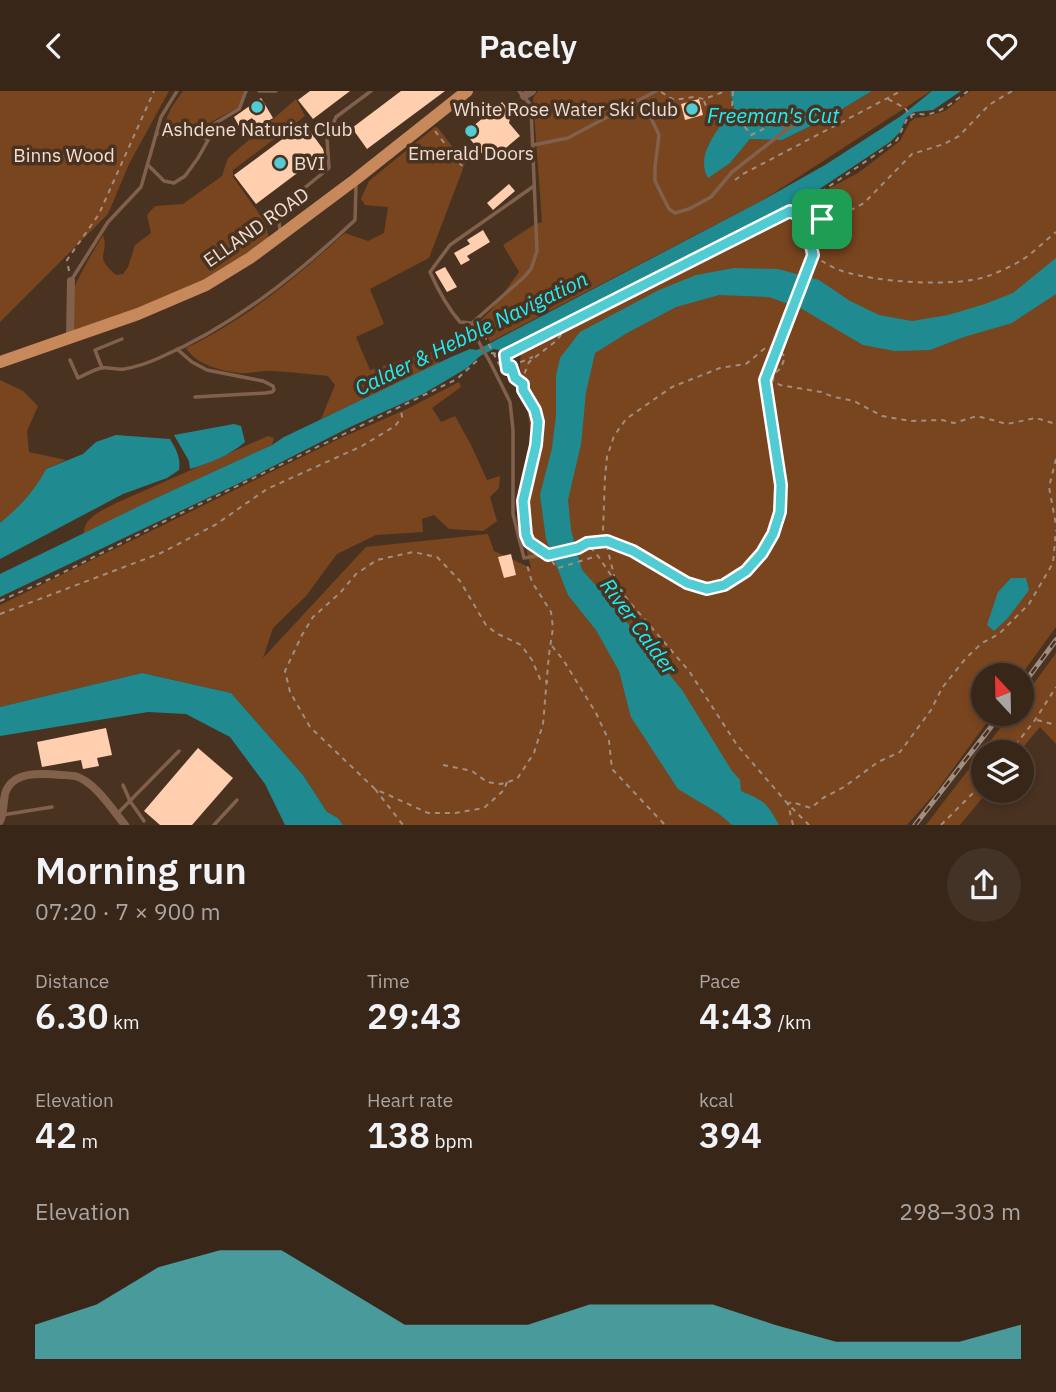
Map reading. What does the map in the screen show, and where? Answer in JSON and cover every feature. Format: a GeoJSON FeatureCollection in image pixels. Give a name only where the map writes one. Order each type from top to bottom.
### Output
{"type":"FeatureCollection","features":[{"type":"Feature","properties":{"kind":"main road","name":"ELLAND ROAD"},"geometry":{"type":"LineString","coordinates":[[0,362],[138,314],[206,285],[250,258],[356,180],[467,91]]}},
{"type":"Feature","properties":{"kind":"street"},"geometry":{"type":"LineString","coordinates":[[70,337],[71,281]]}},
{"type":"Feature","properties":{"kind":"street"},"geometry":{"type":"LineString","coordinates":[[1,817],[7,790],[18,775],[78,776],[91,785],[125,825]]}},
{"type":"Feature","properties":{"kind":"lane"},"geometry":{"type":"LineString","coordinates":[[71,281],[107,222],[141,187],[160,117],[177,91]]}},
{"type":"Feature","properties":{"kind":"lane"},"geometry":{"type":"LineString","coordinates":[[148,165],[164,181],[174,183],[185,176],[209,139],[214,124],[239,109],[246,91]]}},
{"type":"Feature","properties":{"kind":"lane"},"geometry":{"type":"LineString","coordinates":[[259,91],[276,91]]}},
{"type":"Feature","properties":{"kind":"lane"},"geometry":{"type":"LineString","coordinates":[[281,235],[279,208],[330,168],[327,138],[336,117],[371,91]]}},
{"type":"Feature","properties":{"kind":"lane"},"geometry":{"type":"LineString","coordinates":[[533,145],[568,138],[657,91]]}},
{"type":"Feature","properties":{"kind":"lane"},"geometry":{"type":"LineString","coordinates":[[525,93],[531,107],[535,185],[537,251],[531,269],[506,293],[474,321],[460,322],[448,308],[430,272],[450,246],[535,185]]}},
{"type":"Feature","properties":{"kind":"lane"},"geometry":{"type":"LineString","coordinates":[[642,99],[659,135],[655,181],[669,209],[676,213],[711,197],[732,172],[801,121]]}},
{"type":"Feature","properties":{"kind":"lane"},"geometry":{"type":"LineString","coordinates":[[781,121],[786,130]]}},
{"type":"Feature","properties":{"kind":"lane"},"geometry":{"type":"LineString","coordinates":[[156,134],[209,139]]}},
{"type":"Feature","properties":{"kind":"lane"},"geometry":{"type":"LineString","coordinates":[[70,360],[78,378],[102,368],[122,369],[138,366],[202,337],[254,305],[355,220],[356,180]]}},
{"type":"Feature","properties":{"kind":"lane"},"geometry":{"type":"LineString","coordinates":[[474,321],[473,330],[476,337],[510,402],[513,430],[513,514],[524,558],[549,555]]}},
{"type":"Feature","properties":{"kind":"lane"},"geometry":{"type":"LineString","coordinates":[[102,368],[95,350],[122,339]]}},
{"type":"Feature","properties":{"kind":"lane"},"geometry":{"type":"LineString","coordinates":[[177,349],[207,370],[270,383],[274,390],[265,393],[195,397]]}},
{"type":"Feature","properties":{"kind":"lane"},"geometry":{"type":"LineString","coordinates":[[117,815],[179,751]]}},
{"type":"Feature","properties":{"kind":"lane"},"geometry":{"type":"LineString","coordinates":[[123,785],[144,821]]}},
{"type":"Feature","properties":{"kind":"lane"},"geometry":{"type":"LineString","coordinates":[[214,825],[237,800]]}},
{"type":"Feature","properties":{"kind":"lane"},"geometry":{"type":"LineString","coordinates":[[1,817],[52,807]]}},
{"type":"Feature","properties":{"kind":"path"},"geometry":{"type":"LineString","coordinates":[[71,281],[67,260],[99,214],[154,91]]}},
{"type":"Feature","properties":{"kind":"path"},"geometry":{"type":"LineString","coordinates":[[657,91],[674,100],[694,97],[704,99],[726,91]]}},
{"type":"Feature","properties":{"kind":"path"},"geometry":{"type":"LineString","coordinates":[[733,91],[732,110],[751,135],[794,115]]}},
{"type":"Feature","properties":{"kind":"path"},"geometry":{"type":"LineString","coordinates":[[732,182],[901,91]]}},
{"type":"Feature","properties":{"kind":"path"},"geometry":{"type":"LineString","coordinates":[[493,352],[505,355],[790,211],[897,140],[908,117],[947,107],[968,91]]}},
{"type":"Feature","properties":{"kind":"path"},"geometry":{"type":"LineString","coordinates":[[790,211],[806,220],[842,215],[864,203],[912,154],[944,144],[959,136],[989,105],[1012,91]]}},
{"type":"Feature","properties":{"kind":"path"},"geometry":{"type":"LineString","coordinates":[[704,99],[709,114],[732,110]]}},
{"type":"Feature","properties":{"kind":"path"},"geometry":{"type":"LineString","coordinates":[[886,99],[905,108],[912,118]]}},
{"type":"Feature","properties":{"kind":"path"},"geometry":{"type":"LineString","coordinates":[[428,122],[462,166]]}},
{"type":"Feature","properties":{"kind":"path"},"geometry":{"type":"LineString","coordinates":[[549,555],[587,543],[605,541],[633,551],[687,583],[707,589],[724,585],[746,571],[762,553],[773,534],[780,512],[781,485],[765,380],[813,255],[809,236],[822,219]]}},
{"type":"Feature","properties":{"kind":"path"},"geometry":{"type":"LineString","coordinates":[[754,229],[756,234]]}},
{"type":"Feature","properties":{"kind":"path"},"geometry":{"type":"LineString","coordinates":[[813,255],[825,264],[845,272],[925,283],[967,282],[989,276],[1022,260],[1056,232]]}},
{"type":"Feature","properties":{"kind":"path"},"geometry":{"type":"LineString","coordinates":[[474,321],[503,371],[523,384]]}},
{"type":"Feature","properties":{"kind":"path"},"geometry":{"type":"LineString","coordinates":[[573,321],[556,341],[529,362],[522,380],[523,390],[535,410],[538,422],[536,445],[523,501],[526,535],[529,542],[549,555],[558,568],[598,556]]}},
{"type":"Feature","properties":{"kind":"path"},"geometry":{"type":"LineString","coordinates":[[777,347],[785,357],[781,368],[774,374],[774,381],[780,385],[855,401],[882,416],[910,421],[942,420],[954,423],[977,416],[1007,424],[1036,418],[1056,424]]}},
{"type":"Feature","properties":{"kind":"path"},"geometry":{"type":"LineString","coordinates":[[613,579],[603,531],[607,457],[614,436],[626,419],[672,387],[720,368],[746,364],[764,349],[777,347]]}},
{"type":"Feature","properties":{"kind":"path"},"geometry":{"type":"LineString","coordinates":[[505,355],[507,369]]}},
{"type":"Feature","properties":{"kind":"path"},"geometry":{"type":"LineString","coordinates":[[503,371],[536,355]]}},
{"type":"Feature","properties":{"kind":"path"},"geometry":{"type":"LineString","coordinates":[[0,601],[337,436],[400,408],[457,379],[480,357]]}},
{"type":"Feature","properties":{"kind":"path"},"geometry":{"type":"LineString","coordinates":[[511,366],[515,378]]}},
{"type":"Feature","properties":{"kind":"path"},"geometry":{"type":"LineString","coordinates":[[0,614],[161,553],[215,525],[267,489],[362,446],[395,426],[402,417],[400,408]]}},
{"type":"Feature","properties":{"kind":"path"},"geometry":{"type":"LineString","coordinates":[[1056,459],[1049,487],[1056,525]]}},
{"type":"Feature","properties":{"kind":"path"},"geometry":{"type":"LineString","coordinates":[[788,804],[792,802],[811,808],[878,762],[900,752],[931,710],[942,688],[967,658],[982,643],[999,634],[1029,604],[1053,563],[1056,530]]}},
{"type":"Feature","properties":{"kind":"path"},"geometry":{"type":"LineString","coordinates":[[587,543],[626,599],[689,671],[737,745],[808,825]]}},
{"type":"Feature","properties":{"kind":"path"},"geometry":{"type":"LineString","coordinates":[[403,825],[374,789],[310,727],[290,692],[285,671],[313,617],[340,593],[356,574],[377,560],[413,552],[437,557],[460,580],[486,625],[521,645],[532,660],[540,679],[548,682]]}},
{"type":"Feature","properties":{"kind":"path"},"geometry":{"type":"LineString","coordinates":[[443,765],[472,771],[487,782],[501,784],[517,779],[534,753],[543,724],[554,628],[551,612],[532,582],[524,558]]}},
{"type":"Feature","properties":{"kind":"path"},"geometry":{"type":"LineString","coordinates":[[551,645],[596,713],[609,741],[612,769],[664,825]]}},
{"type":"Feature","properties":{"kind":"path"},"geometry":{"type":"LineString","coordinates":[[1019,740],[1056,687]]}},
{"type":"Feature","properties":{"kind":"path"},"geometry":{"type":"LineString","coordinates":[[1035,720],[1056,725]]}},
{"type":"Feature","properties":{"kind":"path"},"geometry":{"type":"LineString","coordinates":[[374,789],[428,813],[455,813],[484,809],[503,790],[507,782]]}},
{"type":"Feature","properties":{"kind":"path"},"geometry":{"type":"LineString","coordinates":[[941,825],[971,795]]}},
{"type":"Feature","properties":{"kind":"path"},"geometry":{"type":"LineString","coordinates":[[788,804],[793,825]]}},
{"type":"Feature","properties":{"kind":"green space","name":"Binns Wood"},"geometry":{"type":"Polygon","coordinates":[[[0,91],[169,91],[129,164],[108,214],[0,322],[0,91]]]}},
{"type":"Feature","properties":{"kind":"green space"},"geometry":{"type":"Polygon","coordinates":[[[183,91],[244,93],[237,108],[211,122],[207,134],[169,134],[163,127],[171,108],[183,91]]]}},
{"type":"Feature","properties":{"kind":"green space"},"geometry":{"type":"Polygon","coordinates":[[[538,91],[730,91],[734,107],[707,147],[730,163],[750,139],[782,140],[827,118],[872,91],[931,91],[763,200],[490,342],[480,321],[519,272],[503,245],[542,222],[533,98],[538,91]]]}},
{"type":"Feature","properties":{"kind":"green space"},"geometry":{"type":"Polygon","coordinates":[[[970,91],[1056,91],[1056,627],[1030,663],[971,663],[971,726],[984,726],[974,740],[971,740],[971,744],[936,792],[907,825],[343,825],[338,818],[327,812],[303,775],[231,693],[142,673],[0,707],[0,605],[459,382],[461,387],[432,408],[441,422],[455,416],[487,480],[500,476],[499,488],[490,497],[497,521],[483,531],[449,529],[434,515],[422,519],[423,532],[376,535],[337,554],[306,596],[273,628],[263,658],[366,547],[488,534],[494,551],[531,568],[518,517],[532,439],[520,368],[521,344],[858,173],[900,141],[915,118],[945,111],[970,91]]]}},
{"type":"Feature","properties":{"kind":"green space"},"geometry":{"type":"Polygon","coordinates":[[[296,99],[305,116],[233,170],[233,177],[265,222],[269,239],[204,282],[75,333],[67,330],[73,292],[103,235],[105,263],[116,275],[123,274],[135,245],[151,233],[147,215],[155,206],[183,204],[222,176],[228,158],[296,99]]]}},
{"type":"Feature","properties":{"kind":"green space"},"geometry":{"type":"Polygon","coordinates":[[[435,127],[465,163],[461,174],[429,258],[370,289],[384,324],[356,337],[370,370],[451,343],[437,365],[321,419],[335,385],[328,376],[273,371],[233,372],[210,366],[190,354],[186,348],[250,311],[345,233],[368,241],[384,233],[388,207],[365,205],[361,199],[369,181],[435,127]]]}},
{"type":"Feature","properties":{"kind":"green space"},"geometry":{"type":"Polygon","coordinates":[[[0,380],[23,391],[38,406],[27,431],[29,452],[66,460],[46,469],[38,485],[0,523],[0,380]]]}},
{"type":"Feature","properties":{"kind":"green space"},"geometry":{"type":"Polygon","coordinates":[[[268,436],[274,438],[272,445],[84,533],[90,519],[114,504],[268,436]]]}},
{"type":"Feature","properties":{"kind":"green space"},"geometry":{"type":"Polygon","coordinates":[[[1056,653],[1056,744],[1040,727],[1029,740],[991,740],[1002,726],[1034,726],[1034,683],[1056,653]]]}},
{"type":"Feature","properties":{"kind":"green space"},"geometry":{"type":"Polygon","coordinates":[[[971,766],[971,803],[978,803],[960,825],[926,825],[971,766]]]}},
{"type":"Feature","properties":{"kind":"water","name":"Freeman's Cut"},"geometry":{"type":"Polygon","coordinates":[[[730,91],[872,91],[827,118],[782,140],[750,139],[730,163],[708,178],[704,159],[716,132],[734,107],[730,91]]]}},
{"type":"Feature","properties":{"kind":"water"},"geometry":{"type":"Polygon","coordinates":[[[932,91],[961,91],[933,110],[914,112],[906,118],[900,132],[890,142],[788,210],[510,349],[494,349],[423,394],[0,597],[0,574],[451,357],[470,349],[477,350],[825,165],[901,116],[932,91]]]}},
{"type":"Feature","properties":{"kind":"water"},"geometry":{"type":"Polygon","coordinates":[[[1056,258],[1056,294],[1012,323],[930,350],[895,351],[863,345],[802,309],[769,297],[719,295],[676,307],[595,353],[586,392],[581,444],[568,500],[571,530],[582,570],[682,690],[740,780],[741,791],[764,803],[779,825],[732,825],[718,813],[678,789],[631,717],[619,671],[596,630],[568,595],[546,539],[540,495],[552,448],[556,416],[556,376],[560,358],[580,332],[659,290],[696,275],[734,268],[778,269],[819,280],[850,301],[879,315],[912,321],[948,315],[1013,293],[1056,258]]]}},
{"type":"Feature","properties":{"kind":"water"},"geometry":{"type":"Polygon","coordinates":[[[234,424],[241,426],[245,442],[219,458],[190,469],[189,461],[174,435],[234,424]]]}},
{"type":"Feature","properties":{"kind":"water"},"geometry":{"type":"Polygon","coordinates":[[[116,435],[170,439],[179,458],[179,470],[167,478],[123,494],[0,559],[0,523],[26,498],[46,469],[83,454],[96,442],[116,435]]]}},
{"type":"Feature","properties":{"kind":"water"},"geometry":{"type":"Polygon","coordinates":[[[1011,578],[1026,578],[1029,590],[994,631],[987,625],[998,592],[1011,578]]]}},
{"type":"Feature","properties":{"kind":"water"},"geometry":{"type":"Polygon","coordinates":[[[142,673],[231,693],[303,775],[327,812],[338,818],[343,825],[285,825],[265,784],[230,737],[186,714],[148,712],[0,736],[0,707],[142,673]]]}},
{"type":"Feature","properties":{"kind":"building"},"geometry":{"type":"Polygon","coordinates":[[[310,91],[350,91],[313,119],[298,100],[310,91]]]}},
{"type":"Feature","properties":{"kind":"building"},"geometry":{"type":"Polygon","coordinates":[[[401,91],[445,91],[367,149],[352,128],[401,91]]]}},
{"type":"Feature","properties":{"kind":"building","name":"Ashdene Naturist Club"},"geometry":{"type":"Polygon","coordinates":[[[261,98],[273,118],[258,127],[252,118],[239,126],[234,117],[261,98]]]}},
{"type":"Feature","properties":{"kind":"building","name":"White Rose Water Ski Club"},"geometry":{"type":"Polygon","coordinates":[[[699,99],[703,115],[685,120],[681,104],[699,99]]]}},
{"type":"Feature","properties":{"kind":"building"},"geometry":{"type":"Polygon","coordinates":[[[502,102],[511,113],[509,123],[520,136],[489,162],[465,133],[502,102]]]}},
{"type":"Feature","properties":{"kind":"building","name":"BVI"},"geometry":{"type":"Polygon","coordinates":[[[304,123],[324,153],[256,204],[234,175],[304,123]]]}},
{"type":"Feature","properties":{"kind":"building"},"geometry":{"type":"Polygon","coordinates":[[[509,184],[515,191],[493,210],[487,203],[509,184]]]}},
{"type":"Feature","properties":{"kind":"building"},"geometry":{"type":"Polygon","coordinates":[[[483,230],[490,242],[467,256],[470,260],[461,265],[454,253],[470,244],[467,240],[483,230]]]}},
{"type":"Feature","properties":{"kind":"building"},"geometry":{"type":"Polygon","coordinates":[[[445,267],[457,287],[447,292],[435,272],[445,267]]]}},
{"type":"Feature","properties":{"kind":"building"},"geometry":{"type":"Polygon","coordinates":[[[511,554],[516,575],[504,578],[498,557],[511,554]]]}},
{"type":"Feature","properties":{"kind":"building"},"geometry":{"type":"Polygon","coordinates":[[[106,728],[112,755],[97,758],[99,766],[83,769],[81,760],[42,767],[37,742],[106,728]]]}},
{"type":"Feature","properties":{"kind":"building"},"geometry":{"type":"Polygon","coordinates":[[[198,748],[233,778],[192,825],[160,825],[144,811],[198,748]]]}},
{"type":"Feature","properties":{"kind":"railway"},"geometry":{"type":"LineString","coordinates":[[1034,670],[1056,640]]}},
{"type":"Feature","properties":{"kind":"railway"},"geometry":{"type":"LineString","coordinates":[[915,825],[992,726]]}},
{"type":"Feature","properties":{"kind":"place","name":"Ashdene Naturist Club"},"geometry":{"type":"Point","coordinates":[257,107]}},
{"type":"Feature","properties":{"kind":"place","name":"White Rose Water Ski Club"},"geometry":{"type":"Point","coordinates":[692,109]}},
{"type":"Feature","properties":{"kind":"place","name":"Emerald Doors"},"geometry":{"type":"Point","coordinates":[471,131]}},
{"type":"Feature","properties":{"kind":"place","name":"BVI"},"geometry":{"type":"Point","coordinates":[280,163]}},
{"type":"Feature","properties":{"kind":"route"},"geometry":{"type":"LineString","coordinates":[[790,211],[806,220],[822,219],[809,236],[813,255],[765,380],[781,485],[780,512],[773,534],[762,553],[746,571],[724,585],[707,589],[687,583],[633,551],[607,541],[587,543],[578,548],[548,555],[529,542],[523,501],[536,445],[538,422],[535,410],[523,390],[523,384],[515,378],[511,366],[507,369],[505,355],[790,211]]}},
{"type":"Feature","properties":{"kind":"water label","name":"Calder & Hebble Navigation"},"geometry":{"type":"Point","coordinates":[471,333]}},
{"type":"Feature","properties":{"kind":"water label","name":"River Calder"},"geometry":{"type":"Point","coordinates":[639,626]}}]}
